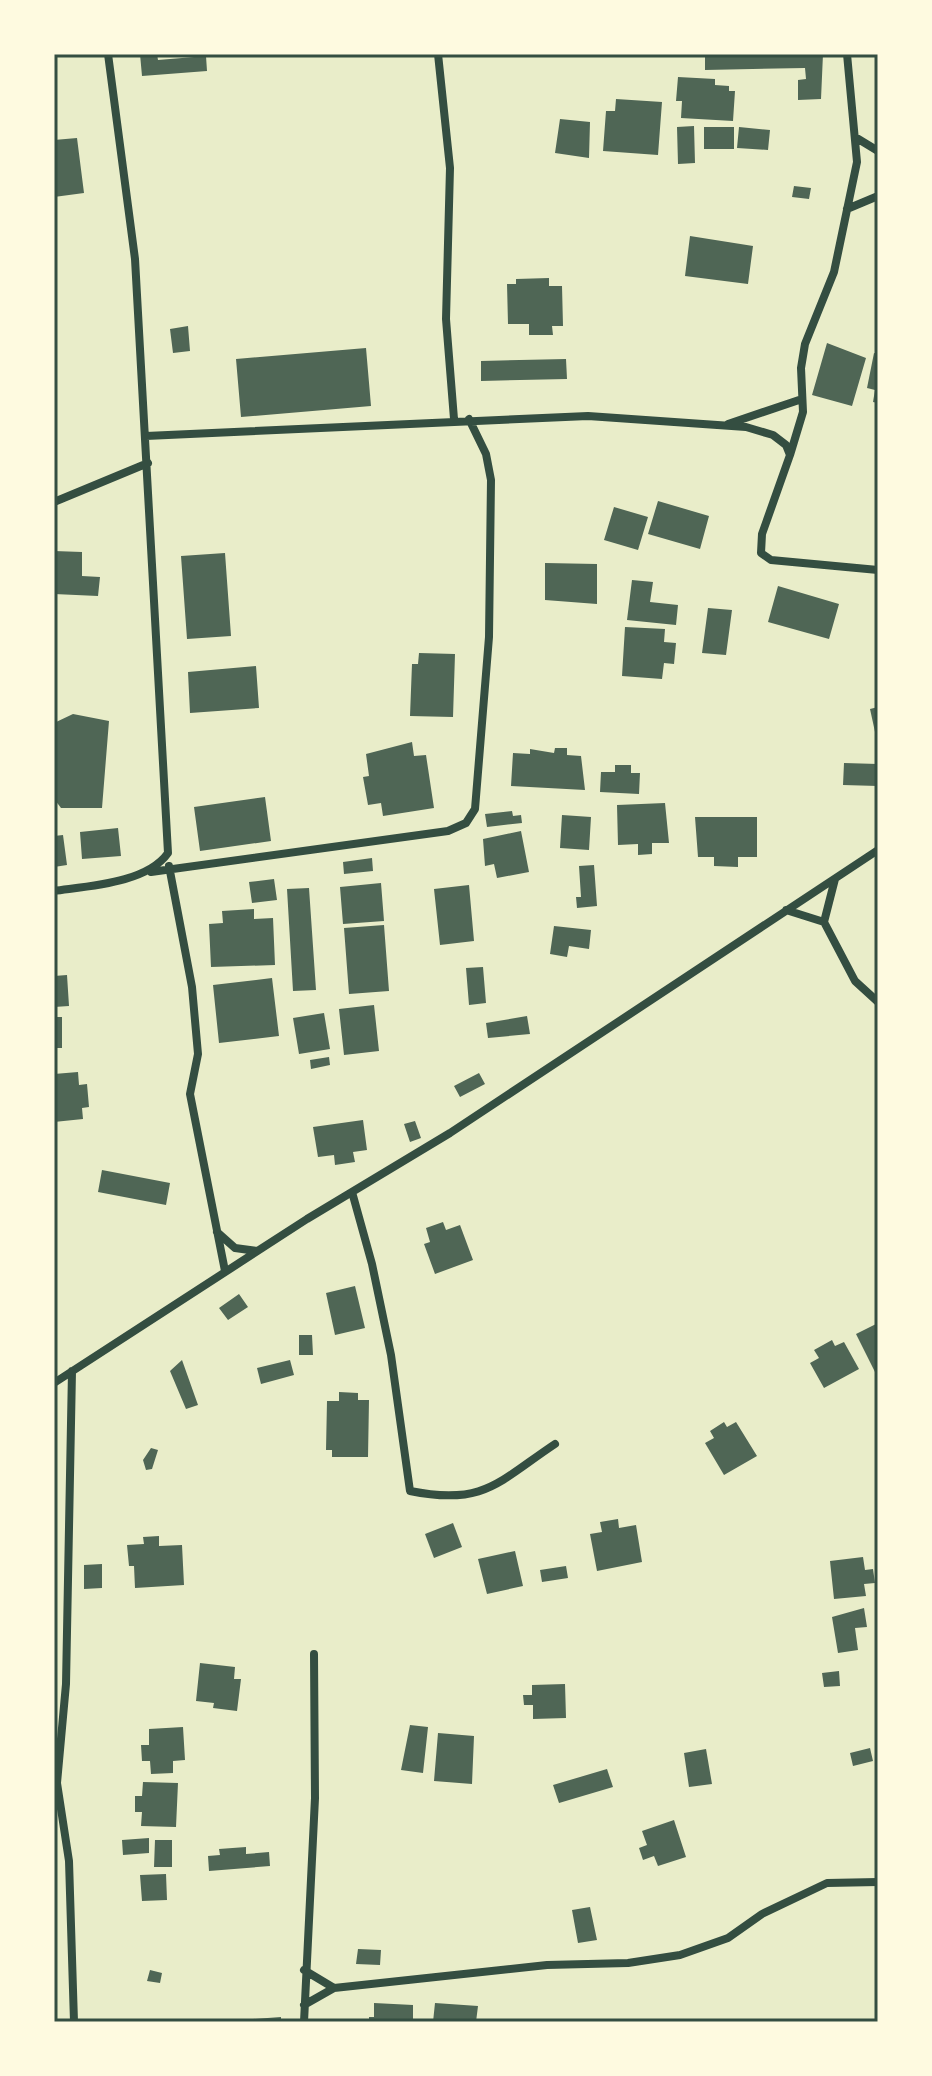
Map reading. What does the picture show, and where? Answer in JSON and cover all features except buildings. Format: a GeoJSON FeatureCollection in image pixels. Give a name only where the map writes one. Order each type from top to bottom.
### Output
{"type":"FeatureCollection","features":[{"type":"Feature","properties":{"kind":"street"},"geometry":{"type":"LineString","coordinates":[[108,54],[135,259],[169,869],[193,1001],[198,1054],[190,1094],[225,1271]]}},
{"type":"Feature","properties":{"kind":"street"},"geometry":{"type":"LineString","coordinates":[[438,54],[450,168],[446,319],[454,419]]}},
{"type":"Feature","properties":{"kind":"street"},"geometry":{"type":"LineString","coordinates":[[847,54],[857,162],[834,272],[805,344],[803,412],[762,534],[761,553],[771,560],[878,570]]}},
{"type":"Feature","properties":{"kind":"street"},"geometry":{"type":"LineString","coordinates":[[855,137],[878,151]]}},
{"type":"Feature","properties":{"kind":"street"},"geometry":{"type":"LineString","coordinates":[[847,209],[878,196]]}},
{"type":"Feature","properties":{"kind":"street"},"geometry":{"type":"LineString","coordinates":[[724,426],[802,399]]}},
{"type":"Feature","properties":{"kind":"street"},"geometry":{"type":"LineString","coordinates":[[146,436],[454,419],[588,416],[724,426],[773,435],[786,445],[790,455]]}},
{"type":"Feature","properties":{"kind":"street"},"geometry":{"type":"LineString","coordinates":[[54,891],[147,872],[448,831],[466,823],[475,809],[482,741],[489,637],[491,480],[486,454],[469,419]]}},
{"type":"Feature","properties":{"kind":"street"},"geometry":{"type":"LineString","coordinates":[[54,502],[148,463]]}},
{"type":"Feature","properties":{"kind":"street"},"geometry":{"type":"LineString","coordinates":[[54,1383],[225,1271],[450,1133],[878,850]]}},
{"type":"Feature","properties":{"kind":"street"},"geometry":{"type":"LineString","coordinates":[[147,872],[161,863],[168,853]]}},
{"type":"Feature","properties":{"kind":"street"},"geometry":{"type":"LineString","coordinates":[[835,878],[824,922],[855,981],[878,1002]]}},
{"type":"Feature","properties":{"kind":"street"},"geometry":{"type":"LineString","coordinates":[[786,910],[824,922]]}},
{"type":"Feature","properties":{"kind":"street"},"geometry":{"type":"LineString","coordinates":[[352,1192],[372,1264],[391,1355],[410,1491],[446,1498],[500,1485],[555,1444]]}},
{"type":"Feature","properties":{"kind":"street"},"geometry":{"type":"LineString","coordinates":[[217,1232],[235,1248],[258,1251]]}},
{"type":"Feature","properties":{"kind":"street"},"geometry":{"type":"LineString","coordinates":[[72,1371],[66,1684],[57,1783],[69,1861],[74,2022]]}},
{"type":"Feature","properties":{"kind":"street"},"geometry":{"type":"LineString","coordinates":[[304,2022],[304,1970],[315,1798],[314,1654]]}},
{"type":"Feature","properties":{"kind":"street"},"geometry":{"type":"LineString","coordinates":[[304,2005],[334,1988],[547,1965],[628,1963],[680,1955],[728,1938],[762,1914],[827,1883],[878,1882]]}},
{"type":"Feature","properties":{"kind":"street"},"geometry":{"type":"LineString","coordinates":[[304,1970],[334,1988]]}}]}
